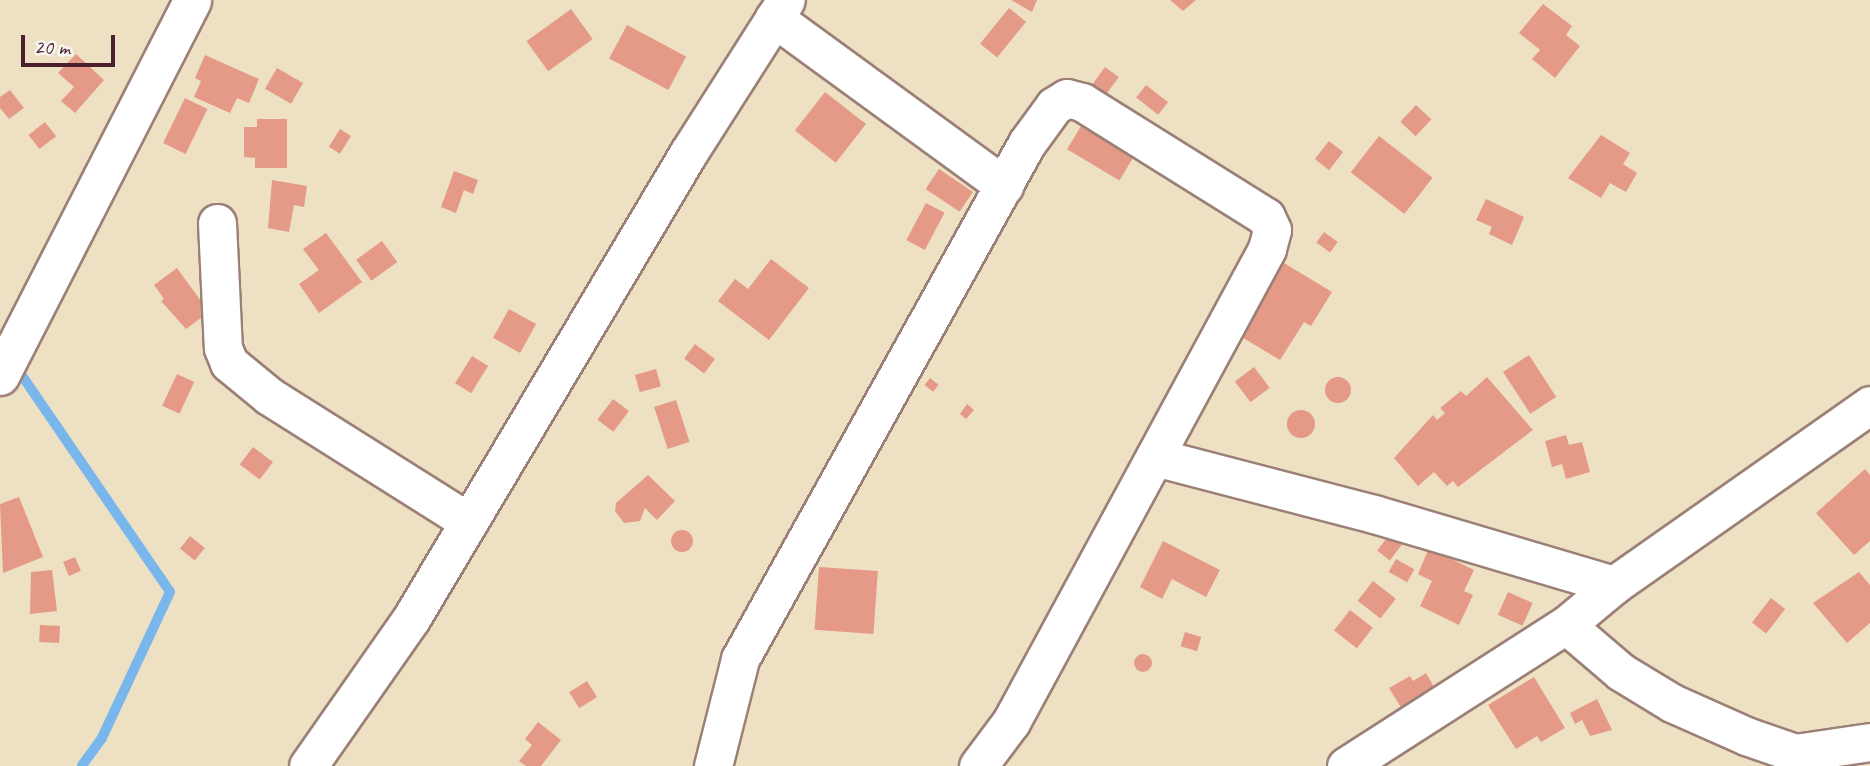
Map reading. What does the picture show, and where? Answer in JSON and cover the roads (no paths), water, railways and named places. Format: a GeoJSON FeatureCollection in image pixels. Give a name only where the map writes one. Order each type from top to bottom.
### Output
{"type":"FeatureCollection","features":[{"type":"Feature","properties":{"kind":"street"},"geometry":{"type":"LineString","coordinates":[[0,376],[192,0]]}},
{"type":"Feature","properties":{"kind":"street"},"geometry":{"type":"LineString","coordinates":[[308,766],[411,620],[780,9],[1004,186]]}},
{"type":"Feature","properties":{"kind":"street"},"geometry":{"type":"LineString","coordinates":[[713,766],[740,659],[1004,186],[1054,106],[1067,98],[1082,102],[1266,217],[1272,230],[1267,249],[1011,722],[978,766]]}},
{"type":"Feature","properties":{"kind":"street"},"geometry":{"type":"LineString","coordinates":[[216,223],[223,348],[229,363],[269,396],[468,522]]}},
{"type":"Feature","properties":{"kind":"street"},"geometry":{"type":"LineString","coordinates":[[1346,766],[1566,625],[1614,585],[1870,405]]}},
{"type":"Feature","properties":{"kind":"street"},"geometry":{"type":"LineString","coordinates":[[1155,457],[1374,514],[1614,585]]}},
{"type":"Feature","properties":{"kind":"street"},"geometry":{"type":"LineString","coordinates":[[1566,625],[1621,672],[1672,703],[1746,736],[1795,753],[1870,742]]}},
{"type":"Feature","properties":{"kind":"waterway"},"geometry":{"type":"LineString","coordinates":[[14,364],[170,592],[102,738],[82,766]]}}]}
